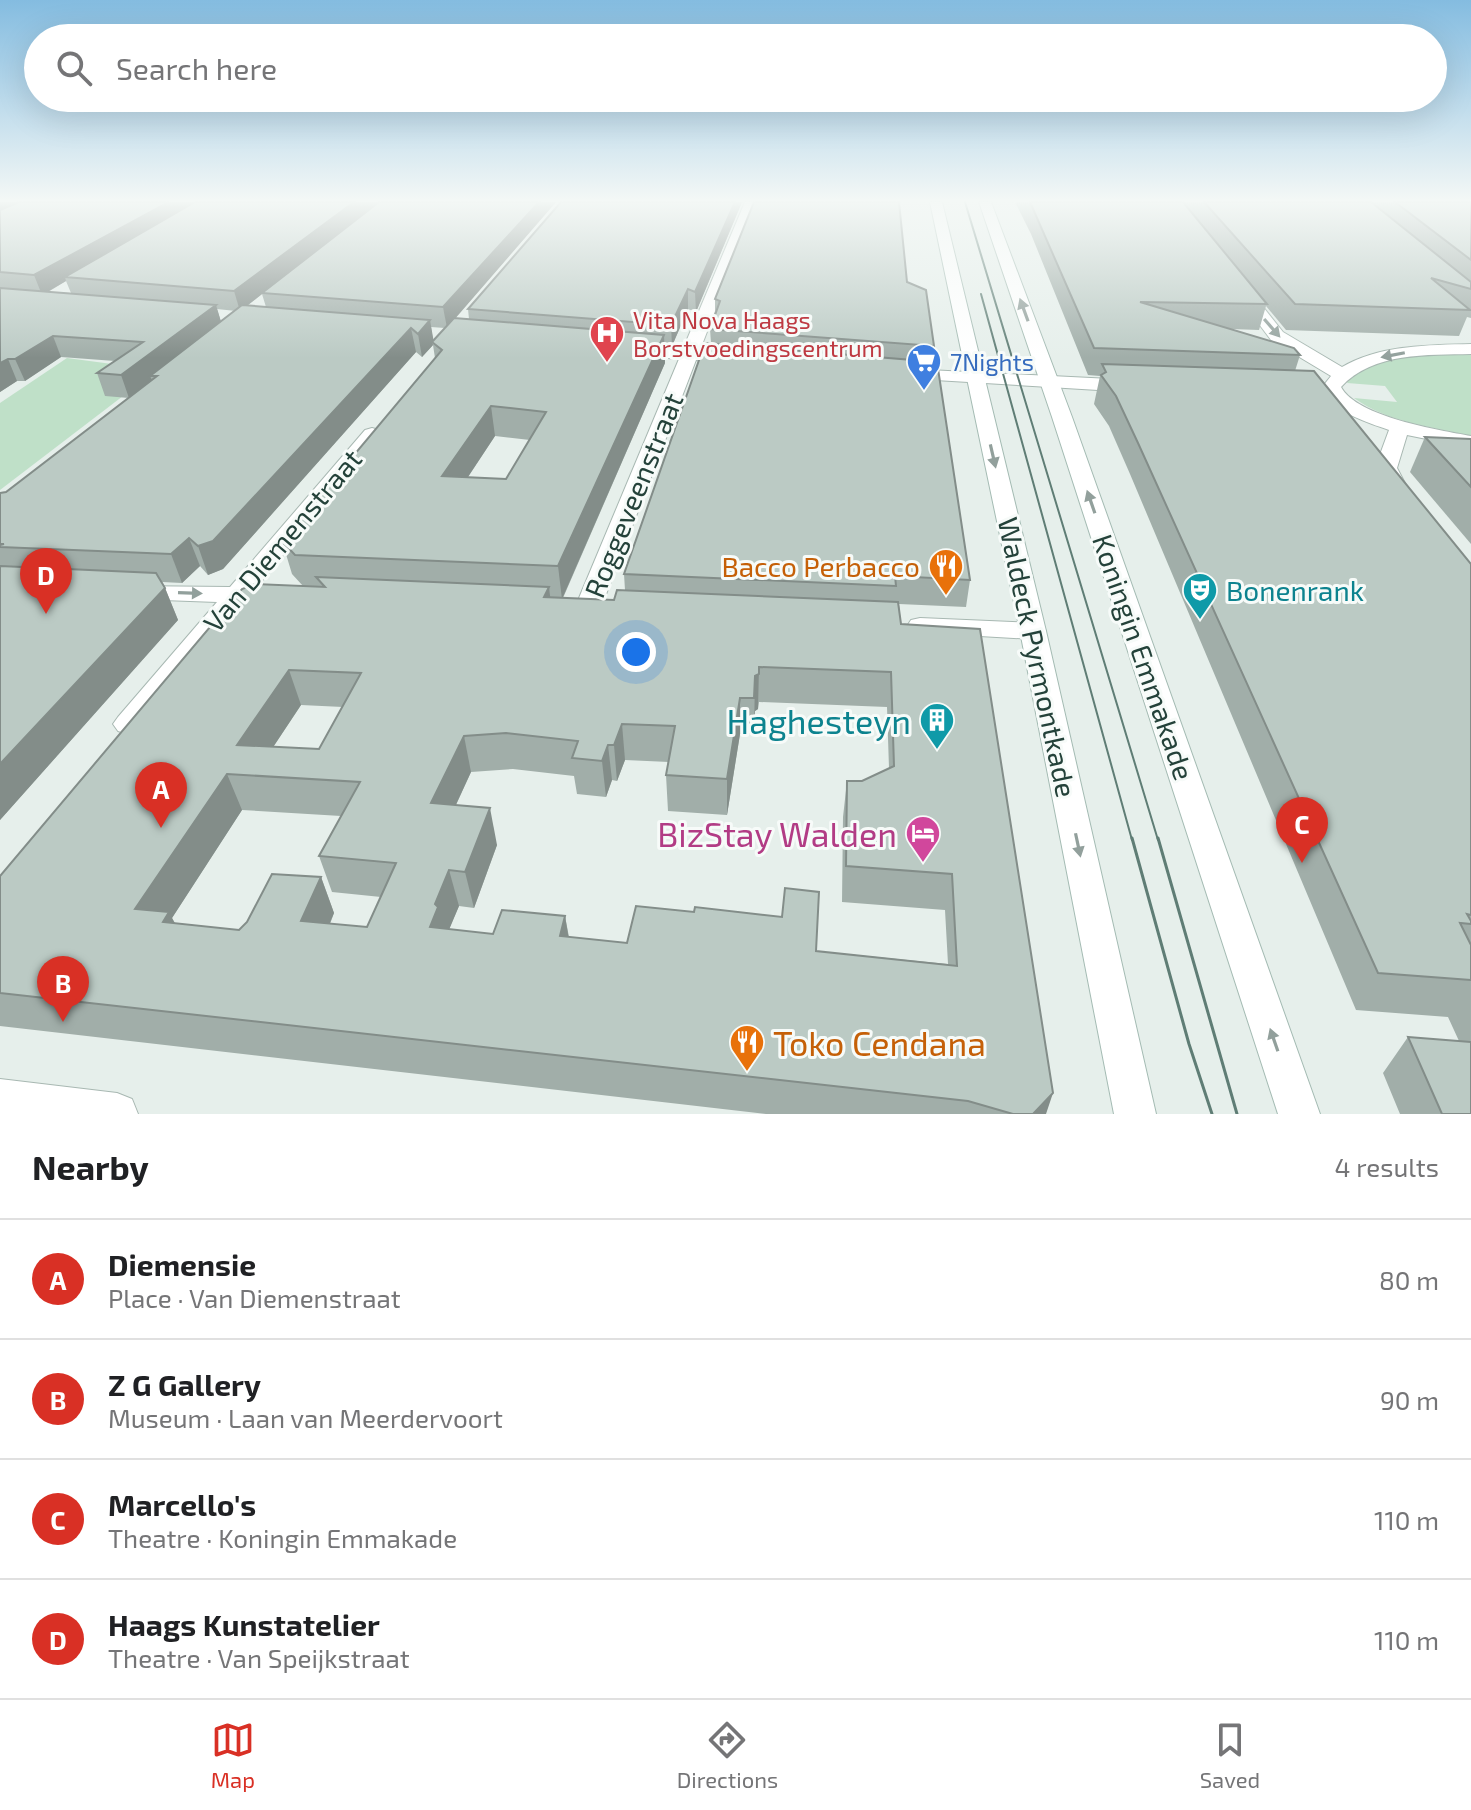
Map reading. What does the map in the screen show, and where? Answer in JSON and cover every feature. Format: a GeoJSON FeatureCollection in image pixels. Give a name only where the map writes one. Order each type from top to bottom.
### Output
{"type":"FeatureCollection","features":[{"type":"Feature","properties":{"kind":"street","name":"Roggeveenstraat"},"geometry":{"type":"LineString","coordinates":[[587,610],[730,254]]}},
{"type":"Feature","properties":{"kind":"street","name":"Waldeck Pyrmontkade"},"geometry":{"type":"LineString","coordinates":[[948,254],[1033,631],[1135,1114]]}},
{"type":"Feature","properties":{"kind":"street","name":"Koningin Emmakade"},"geometry":{"type":"LineString","coordinates":[[1004,254],[1299,1114]]}},
{"type":"Feature","properties":{"kind":"street"},"geometry":{"type":"LineString","coordinates":[[1229,275],[1277,336],[1365,414],[1400,427],[1471,442]]}},
{"type":"Feature","properties":{"kind":"street"},"geometry":{"type":"LineString","coordinates":[[620,349],[746,359]]}},
{"type":"Feature","properties":{"kind":"street"},"geometry":{"type":"LineString","coordinates":[[1330,386],[1375,359],[1413,351],[1471,349]]}},
{"type":"Feature","properties":{"kind":"street"},"geometry":{"type":"LineString","coordinates":[[889,373],[1150,387]]}},
{"type":"Feature","properties":{"kind":"street","name":"Van Diemenstraat"},"geometry":{"type":"LineString","coordinates":[[107,750],[388,415]]}},
{"type":"Feature","properties":{"kind":"street"},"geometry":{"type":"LineString","coordinates":[[1400,427],[1386,468],[1391,482],[1411,507]]}},
{"type":"Feature","properties":{"kind":"street"},"geometry":{"type":"LineString","coordinates":[[109,590],[295,598]]}},
{"type":"Feature","properties":{"kind":"street"},"geometry":{"type":"LineString","coordinates":[[556,609],[617,612]]}},
{"type":"Feature","properties":{"kind":"street"},"geometry":{"type":"LineString","coordinates":[[892,624],[1033,631]]}},
{"type":"Feature","properties":{"kind":"street"},"geometry":{"type":"LineString","coordinates":[[0,1099],[117,1114]]}},
{"type":"Feature","properties":{"kind":"green space"},"geometry":{"type":"Polygon","coordinates":[[[1471,353],[1471,436],[1410,423],[1381,413],[1354,398],[1397,402],[1385,386],[1347,383],[1357,373],[1386,361],[1422,355],[1471,353]]]}},
{"type":"Feature","properties":{"kind":"green space"},"geometry":{"type":"Polygon","coordinates":[[[67,358],[157,370],[0,490],[0,403],[67,358]]]}},
{"type":"Feature","properties":{"kind":"building"},"geometry":{"type":"Polygon","coordinates":[[[0,254],[73,254],[34,275],[0,272],[0,254]]]}},
{"type":"Feature","properties":{"kind":"building"},"geometry":{"type":"Polygon","coordinates":[[[105,254],[284,254],[234,291],[65,277],[105,254]]]}},
{"type":"Feature","properties":{"kind":"building"},"geometry":{"type":"Polygon","coordinates":[[[312,254],[491,254],[443,307],[262,293],[312,254]]]}},
{"type":"Feature","properties":{"kind":"building"},"geometry":{"type":"Polygon","coordinates":[[[516,254],[712,254],[695,292],[688,289],[671,325],[468,309],[516,254]]]}},
{"type":"Feature","properties":{"kind":"building"},"geometry":{"type":"Polygon","coordinates":[[[733,254],[904,254],[907,282],[926,290],[934,346],[710,329],[720,301],[715,299],[733,254]]]}},
{"type":"Feature","properties":{"kind":"building"},"geometry":{"type":"Polygon","coordinates":[[[1053,254],[1226,254],[1267,304],[1140,302],[1294,348],[1300,355],[1094,348],[1053,254]]]}},
{"type":"Feature","properties":{"kind":"building"},"geometry":{"type":"Polygon","coordinates":[[[1250,254],[1436,254],[1471,282],[1471,289],[1431,278],[1470,310],[1295,304],[1250,254]]]}},
{"type":"Feature","properties":{"kind":"building"},"geometry":{"type":"Polygon","coordinates":[[[0,288],[216,305],[121,375],[97,373],[143,342],[53,336],[15,359],[0,363],[0,288]]]}},
{"type":"Feature","properties":{"kind":"building"},"geometry":{"type":"Polygon","coordinates":[[[242,305],[430,320],[418,334],[411,328],[213,541],[198,546],[189,538],[171,554],[0,547],[4,544],[0,544],[0,493],[6,492],[157,376],[150,376],[242,305]]]}},
{"type":"Feature","properties":{"kind":"building"},"geometry":{"type":"Polygon","coordinates":[[[454,318],[664,335],[558,566],[295,555],[282,541],[442,350],[432,342],[454,318]],[[491,406],[442,476],[506,479],[546,412],[491,406]]]}},
{"type":"Feature","properties":{"kind":"building"},"geometry":{"type":"Polygon","coordinates":[[[705,343],[937,362],[970,580],[895,576],[896,586],[624,574],[705,343]]]}},
{"type":"Feature","properties":{"kind":"building"},"geometry":{"type":"Polygon","coordinates":[[[1102,364],[1314,371],[1471,564],[1471,915],[1467,914],[1471,924],[1460,923],[1471,945],[1471,980],[1378,973],[1138,443],[1116,396],[1101,375],[1106,372],[1102,364]]]}},
{"type":"Feature","properties":{"kind":"building"},"geometry":{"type":"Polygon","coordinates":[[[1425,437],[1471,439],[1471,487],[1425,437]]]}},
{"type":"Feature","properties":{"kind":"building"},"geometry":{"type":"Polygon","coordinates":[[[0,566],[156,573],[165,588],[0,764],[0,566]]]}},
{"type":"Feature","properties":{"kind":"building"},"geometry":{"type":"Polygon","coordinates":[[[316,577],[549,587],[544,597],[614,600],[617,590],[898,602],[901,624],[980,629],[1053,1093],[1033,1114],[1013,1114],[968,1101],[0,993],[0,876],[242,589],[255,584],[325,587],[316,577]],[[759,667],[759,674],[755,676],[754,698],[740,698],[727,779],[666,775],[675,726],[622,724],[614,745],[608,745],[602,761],[572,758],[578,741],[506,733],[464,736],[431,803],[490,808],[465,872],[449,870],[435,904],[438,907],[430,927],[493,934],[502,910],[565,916],[560,936],[627,943],[636,906],[694,912],[695,907],[782,917],[785,888],[819,892],[816,951],[957,966],[952,874],[846,866],[847,781],[862,781],[894,766],[891,672],[759,667]],[[289,670],[237,745],[319,749],[361,673],[289,670]],[[227,774],[135,909],[169,912],[163,922],[239,930],[247,922],[272,874],[321,877],[301,921],[367,927],[396,863],[319,856],[360,782],[227,774]]]}},
{"type":"Feature","properties":{"kind":"building"},"geometry":{"type":"Polygon","coordinates":[[[1408,1037],[1471,1042],[1471,1114],[1442,1114],[1408,1037]]]}},
{"type":"Feature","properties":{"kind":"tram line"},"geometry":{"type":"LineString","coordinates":[[981,254],[1158,840]]}},
{"type":"Feature","properties":{"kind":"tram line"},"geometry":{"type":"LineString","coordinates":[[981,294],[1132,840]]}},
{"type":"Feature","properties":{"kind":"tram line"},"geometry":{"type":"LineString","coordinates":[[1132,838],[1189,1044],[1212,1114]]}},
{"type":"Feature","properties":{"kind":"tram line"},"geometry":{"type":"LineString","coordinates":[[1158,838],[1237,1114]]}},
{"type":"Feature","properties":{"kind":"place","name":"Vita Nova Haags Borstvoedingscentrum"},"geometry":{"type":"Point","coordinates":[607,364]}},
{"type":"Feature","properties":{"kind":"place","name":"7Nights"},"geometry":{"type":"Point","coordinates":[924,392]}},
{"type":"Feature","properties":{"kind":"place","name":"Bacco Perbacco"},"geometry":{"type":"Point","coordinates":[946,597]}},
{"type":"Feature","properties":{"kind":"place","name":"Haags Kunstatelier"},"geometry":{"type":"Point","coordinates":[46,614]}},
{"type":"Feature","properties":{"kind":"place","name":"Bonenrank"},"geometry":{"type":"Point","coordinates":[1200,621]}},
{"type":"Feature","properties":{"kind":"place","name":"Haghesteyn"},"geometry":{"type":"Point","coordinates":[937,751]}},
{"type":"Feature","properties":{"kind":"place","name":"Diemensie"},"geometry":{"type":"Point","coordinates":[161,828]}},
{"type":"Feature","properties":{"kind":"place","name":"Marcello's"},"geometry":{"type":"Point","coordinates":[1302,863]}},
{"type":"Feature","properties":{"kind":"place","name":"BizStay Walden"},"geometry":{"type":"Point","coordinates":[923,864]}},
{"type":"Feature","properties":{"kind":"place","name":"Z G Gallery"},"geometry":{"type":"Point","coordinates":[63,1022]}},
{"type":"Feature","properties":{"kind":"place","name":"Toko Cendana"},"geometry":{"type":"Point","coordinates":[747,1073]}}]}
